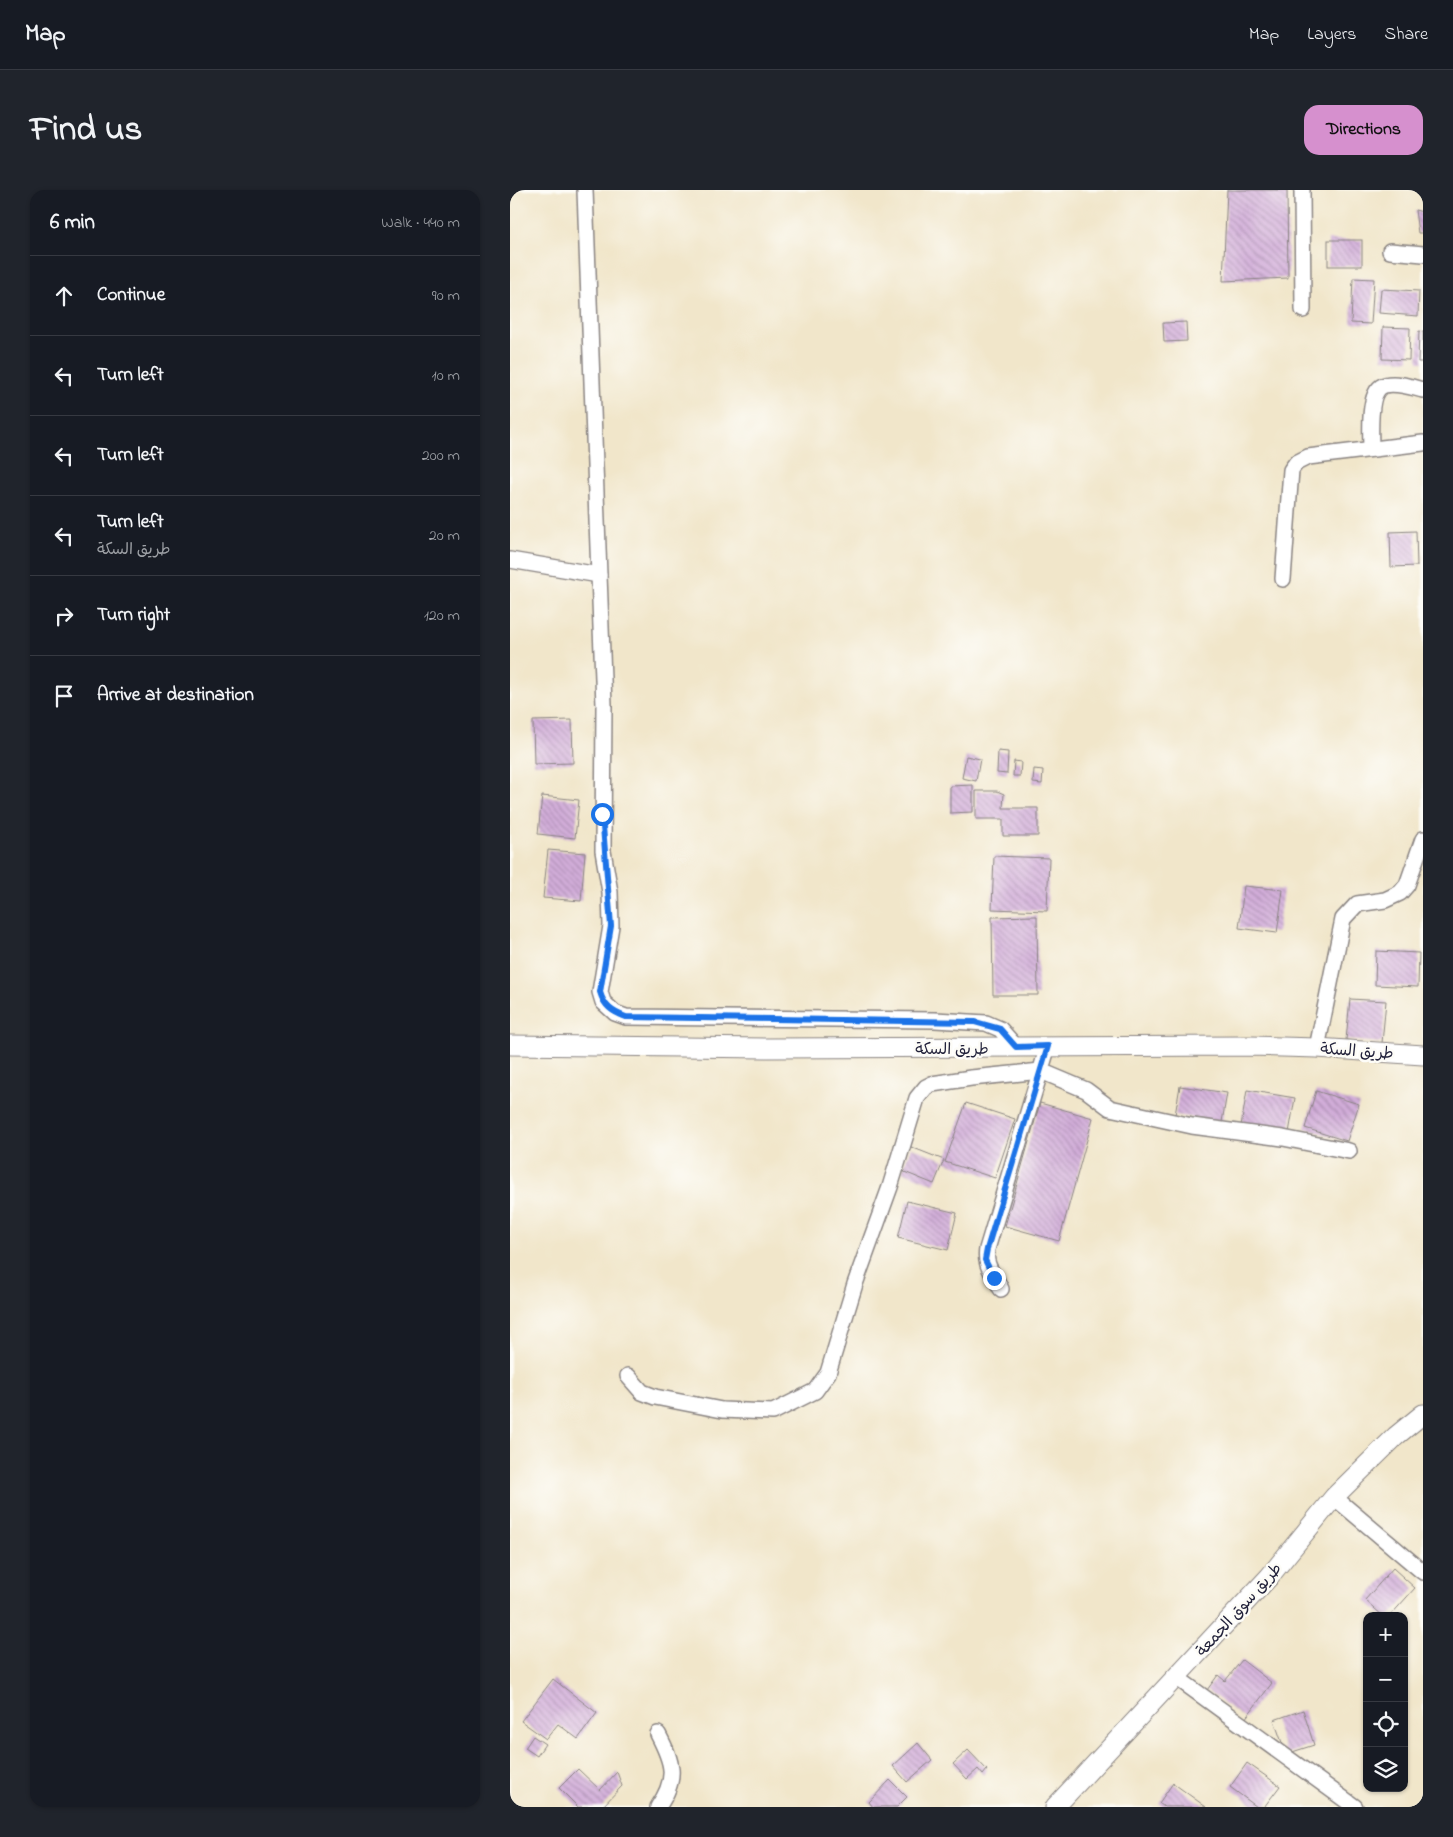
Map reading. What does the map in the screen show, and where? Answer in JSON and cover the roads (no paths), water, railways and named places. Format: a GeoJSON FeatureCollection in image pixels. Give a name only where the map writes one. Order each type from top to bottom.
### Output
{"type":"FeatureCollection","features":[{"type":"Feature","properties":{"kind":"main road","name":"طريق السكة"},"geometry":{"type":"LineString","coordinates":[[510,1046],[1318,1048],[1423,1054]]}},
{"type":"Feature","properties":{"kind":"main road","name":"طريق سوق الجمعة"},"geometry":{"type":"LineString","coordinates":[[1056,1807],[1269,1577],[1334,1498],[1396,1436],[1423,1414]]}},
{"type":"Feature","properties":{"kind":"street"},"geometry":{"type":"LineString","coordinates":[[585,190],[604,705],[603,842],[610,892],[611,926],[608,952],[601,980],[600,992],[603,1002],[615,1013],[626,1017],[935,1020],[986,1023],[1000,1029],[1016,1047]]}},
{"type":"Feature","properties":{"kind":"street"},"geometry":{"type":"LineString","coordinates":[[1302,190],[1303,310]]}},
{"type":"Feature","properties":{"kind":"street"},"geometry":{"type":"LineString","coordinates":[[1390,251],[1423,254]]}},
{"type":"Feature","properties":{"kind":"street"},"geometry":{"type":"LineString","coordinates":[[1371,449],[1372,398],[1378,389],[1382,385],[1395,384],[1423,390]]}},
{"type":"Feature","properties":{"kind":"street"},"geometry":{"type":"LineString","coordinates":[[1283,579],[1291,470],[1296,463],[1308,457],[1423,442]]}},
{"type":"Feature","properties":{"kind":"street"},"geometry":{"type":"LineString","coordinates":[[510,560],[599,575]]}},
{"type":"Feature","properties":{"kind":"street"},"geometry":{"type":"LineString","coordinates":[[1318,1048],[1343,919],[1357,904],[1386,900],[1400,893],[1407,885],[1423,839]]}},
{"type":"Feature","properties":{"kind":"street"},"geometry":{"type":"LineString","coordinates":[[1001,1289],[987,1265],[987,1249],[1048,1046]]}},
{"type":"Feature","properties":{"kind":"street"},"geometry":{"type":"LineString","coordinates":[[628,1376],[642,1392],[655,1397],[722,1410],[772,1412],[815,1391],[828,1373],[855,1284],[890,1187],[917,1098],[926,1087],[932,1084],[1042,1071],[1086,1090],[1110,1108],[1192,1126],[1283,1138],[1348,1151]]}},
{"type":"Feature","properties":{"kind":"street"},"geometry":{"type":"LineString","coordinates":[[1334,1498],[1423,1572]]}},
{"type":"Feature","properties":{"kind":"street"},"geometry":{"type":"LineString","coordinates":[[1176,1677],[1355,1807]]}},
{"type":"Feature","properties":{"kind":"street"},"geometry":{"type":"LineString","coordinates":[[658,1734],[671,1761],[671,1777],[670,1788],[658,1807]]}}]}
